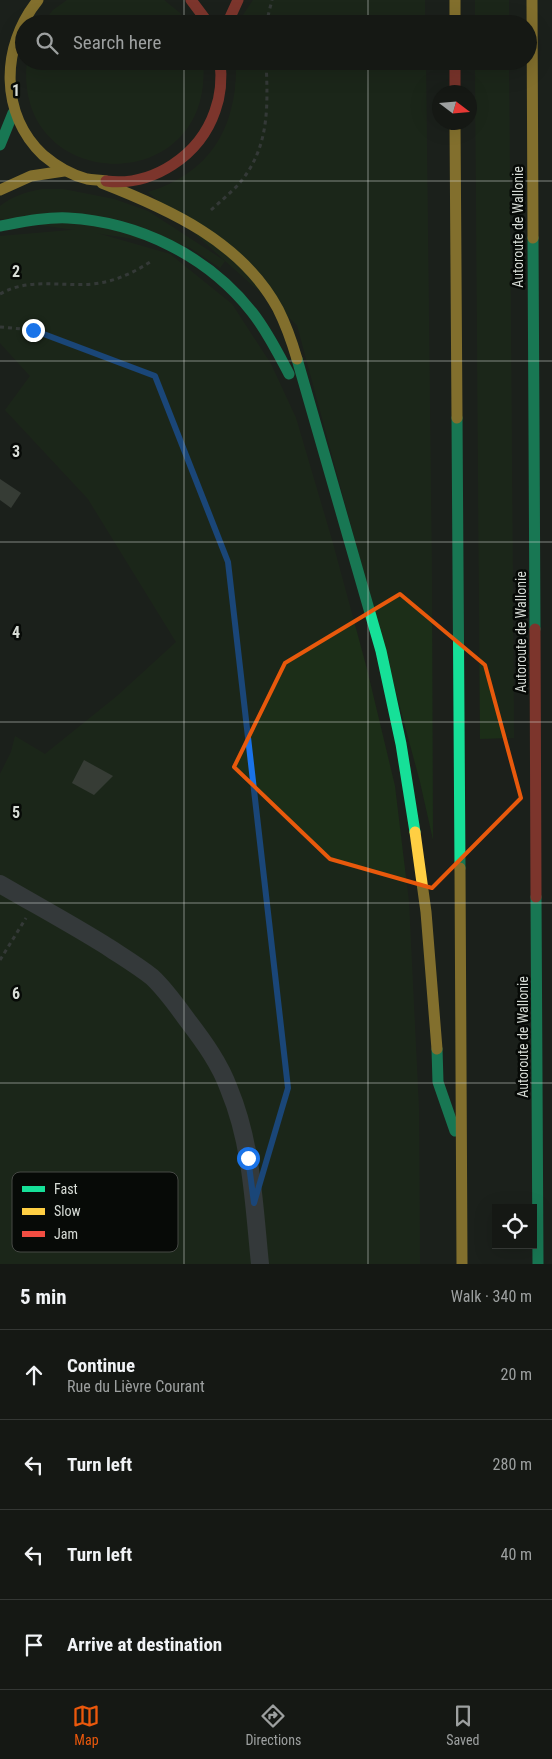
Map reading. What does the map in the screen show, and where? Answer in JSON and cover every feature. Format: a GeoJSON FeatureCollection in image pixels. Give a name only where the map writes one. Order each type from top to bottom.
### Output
{"type":"FeatureCollection","features":[{"type":"Feature","properties":{"kind":"highway"},"geometry":{"type":"LineString","coordinates":[[26,15],[38,0]]}},
{"type":"Feature","properties":{"kind":"highway"},"geometry":{"type":"LineString","coordinates":[[191,0],[203,15]]}},
{"type":"Feature","properties":{"kind":"highway"},"geometry":{"type":"LineString","coordinates":[[230,15],[238,0]]}},
{"type":"Feature","properties":{"kind":"highway"},"geometry":{"type":"LineString","coordinates":[[455,0],[455,15]]}},
{"type":"Feature","properties":{"kind":"highway","name":"Autoroute de Wallonie"},"geometry":{"type":"LineString","coordinates":[[532,0],[532,15]]}},
{"type":"Feature","properties":{"kind":"highway"},"geometry":{"type":"LineString","coordinates":[[15,35],[10,47],[7,70],[8,94],[13,113],[33,147],[48,161],[64,171],[148,201],[185,219],[209,235],[239,261],[267,290],[285,323],[300,367],[314,422],[381,651],[401,744],[426,912],[436,1026],[438,1082],[462,1151]]}},
{"type":"Feature","properties":{"kind":"highway"},"geometry":{"type":"LineString","coordinates":[[102,183],[128,183],[153,176],[176,164],[195,147],[210,125],[219,101],[221,70]]}},
{"type":"Feature","properties":{"kind":"highway"},"geometry":{"type":"LineString","coordinates":[[455,70],[455,85]]}},
{"type":"Feature","properties":{"kind":"highway","name":"Autoroute de Wallonie"},"geometry":{"type":"LineString","coordinates":[[532,70],[538,1264]]}},
{"type":"Feature","properties":{"kind":"highway"},"geometry":{"type":"LineString","coordinates":[[0,145],[13,113]]}},
{"type":"Feature","properties":{"kind":"highway"},"geometry":{"type":"LineString","coordinates":[[455,130],[462,1264]]}},
{"type":"Feature","properties":{"kind":"highway"},"geometry":{"type":"LineString","coordinates":[[0,190],[37,173],[64,171]]}},
{"type":"Feature","properties":{"kind":"highway"},"geometry":{"type":"LineString","coordinates":[[0,226],[60,218],[99,221],[130,229],[166,242],[196,260],[244,302],[265,329],[314,422]]}},
{"type":"Feature","properties":{"kind":"highway"},"geometry":{"type":"LineString","coordinates":[[538,967],[546,938]]}},
{"type":"Feature","properties":{"kind":"street"},"geometry":{"type":"LineString","coordinates":[[0,884],[132,962],[168,994],[199,1035],[229,1088],[239,1116],[250,1176],[260,1264]]}},
{"type":"Feature","properties":{"kind":"path"},"geometry":{"type":"LineString","coordinates":[[268,15],[272,0]]}},
{"type":"Feature","properties":{"kind":"path"},"geometry":{"type":"LineString","coordinates":[[207,214],[238,184],[261,145],[267,117],[266,70]]}},
{"type":"Feature","properties":{"kind":"path"},"geometry":{"type":"LineString","coordinates":[[0,294],[22,286],[44,282],[93,284],[117,279],[135,272],[154,260]]}},
{"type":"Feature","properties":{"kind":"path"},"geometry":{"type":"LineString","coordinates":[[0,327],[33,330],[155,376],[228,562],[288,1088],[267,1159]]}},
{"type":"Feature","properties":{"kind":"path"},"geometry":{"type":"LineString","coordinates":[[0,960],[35,904]]}},
{"type":"Feature","properties":{"kind":"highlighted area"},"geometry":{"type":"Polygon","coordinates":[[[400,594],[485,665],[521,798],[432,888],[330,859],[234,767],[285,663],[400,594]]]}},
{"type":"Feature","properties":{"kind":"green space"},"geometry":{"type":"Polygon","coordinates":[[[67,0],[164,0],[181,15],[49,15],[67,0]]]}},
{"type":"Feature","properties":{"kind":"green space"},"geometry":{"type":"Polygon","coordinates":[[[253,0],[425,0],[425,15],[243,15],[253,0]]]}},
{"type":"Feature","properties":{"kind":"green space"},"geometry":{"type":"Polygon","coordinates":[[[475,0],[509,0],[509,15],[475,15],[475,0]]]}},
{"type":"Feature","properties":{"kind":"green space"},"geometry":{"type":"Polygon","coordinates":[[[28,70],[202,70],[198,106],[178,139],[149,158],[114,164],[79,157],[50,138],[31,105],[28,70]]]}},
{"type":"Feature","properties":{"kind":"green space"},"geometry":{"type":"Polygon","coordinates":[[[236,70],[426,70],[433,840],[420,782],[297,325],[148,192],[170,184],[189,173],[204,159],[216,144],[226,126],[232,106],[236,70]]]}},
{"type":"Feature","properties":{"kind":"green space"},"geometry":{"type":"Polygon","coordinates":[[[475,70],[509,70],[514,738],[480,739],[476,130],[477,85],[475,85],[475,70]]]}},
{"type":"Feature","properties":{"kind":"green space"},"geometry":{"type":"Polygon","coordinates":[[[42,189],[63,189],[114,199],[148,211],[225,261],[220,268],[189,247],[0,219],[0,206],[20,195],[42,189]]]}},
{"type":"Feature","properties":{"kind":"green space"},"geometry":{"type":"Polygon","coordinates":[[[83,229],[170,254],[232,304],[271,364],[296,418],[367,669],[395,786],[409,902],[419,1109],[420,1264],[0,1264],[0,774],[11,752],[15,736],[45,754],[117,696],[176,642],[88,499],[5,410],[30,376],[0,343],[0,236],[83,229]]]}},
{"type":"Feature","properties":{"kind":"building"},"geometry":{"type":"Polygon","coordinates":[[[0,479],[21,493],[11,508],[0,500],[0,479]]]}},
{"type":"Feature","properties":{"kind":"building"},"geometry":{"type":"Polygon","coordinates":[[[84,760],[113,776],[94,795],[72,783],[84,760]]]}},
{"type":"Feature","properties":{"kind":"traffic: fast"},"geometry":{"type":"LineString","coordinates":[[0,145],[13,113]]}},
{"type":"Feature","properties":{"kind":"traffic: fast"},"geometry":{"type":"LineString","coordinates":[[0,226],[34,220],[68,218],[121,227],[170,245],[215,274],[234,292],[263,327],[289,374]]}},
{"type":"Feature","properties":{"kind":"traffic: fast"},"geometry":{"type":"LineString","coordinates":[[533,238],[535,629]]}},
{"type":"Feature","properties":{"kind":"traffic: fast"},"geometry":{"type":"LineString","coordinates":[[297,359],[381,651],[401,744],[415,832]]}},
{"type":"Feature","properties":{"kind":"traffic: fast"},"geometry":{"type":"LineString","coordinates":[[457,418],[460,868]]}},
{"type":"Feature","properties":{"kind":"traffic: fast"},"geometry":{"type":"LineString","coordinates":[[536,897],[538,1264]]}},
{"type":"Feature","properties":{"kind":"traffic: fast"},"geometry":{"type":"LineString","coordinates":[[437,1049],[438,1082],[455,1131]]}},
{"type":"Feature","properties":{"kind":"traffic: slow"},"geometry":{"type":"LineString","coordinates":[[28,15],[38,0]]}},
{"type":"Feature","properties":{"kind":"traffic: slow"},"geometry":{"type":"LineString","coordinates":[[455,0],[455,15]]}},
{"type":"Feature","properties":{"kind":"traffic: slow"},"geometry":{"type":"LineString","coordinates":[[532,0],[532,15]]}},
{"type":"Feature","properties":{"kind":"traffic: slow"},"geometry":{"type":"LineString","coordinates":[[15,46],[10,80],[13,100],[19,120],[29,138],[43,155],[69,173],[87,179],[106,181]]}},
{"type":"Feature","properties":{"kind":"traffic: slow"},"geometry":{"type":"LineString","coordinates":[[532,70],[533,238]]}},
{"type":"Feature","properties":{"kind":"traffic: slow"},"geometry":{"type":"LineString","coordinates":[[455,130],[457,418]]}},
{"type":"Feature","properties":{"kind":"traffic: slow"},"geometry":{"type":"LineString","coordinates":[[0,190],[31,176],[64,171]]}},
{"type":"Feature","properties":{"kind":"traffic: slow"},"geometry":{"type":"LineString","coordinates":[[102,183],[153,204],[178,217],[202,231],[245,265],[263,285],[278,309],[297,359]]}},
{"type":"Feature","properties":{"kind":"traffic: slow"},"geometry":{"type":"LineString","coordinates":[[415,832],[426,912],[437,1049]]}},
{"type":"Feature","properties":{"kind":"traffic: slow"},"geometry":{"type":"LineString","coordinates":[[460,868],[462,1264]]}},
{"type":"Feature","properties":{"kind":"traffic: jam"},"geometry":{"type":"LineString","coordinates":[[191,0],[202,15]]}},
{"type":"Feature","properties":{"kind":"traffic: jam"},"geometry":{"type":"LineString","coordinates":[[231,15],[238,0]]}},
{"type":"Feature","properties":{"kind":"traffic: jam"},"geometry":{"type":"LineString","coordinates":[[106,181],[124,182],[141,179],[172,165],[186,154],[208,127],[215,111],[219,99],[221,70]]}},
{"type":"Feature","properties":{"kind":"traffic: jam"},"geometry":{"type":"LineString","coordinates":[[455,70],[455,85]]}},
{"type":"Feature","properties":{"kind":"traffic: jam"},"geometry":{"type":"LineString","coordinates":[[535,629],[536,897]]}},
{"type":"Feature","properties":{"kind":"route"},"geometry":{"type":"LineString","coordinates":[[33,330],[155,376],[228,562],[288,1088],[254,1203],[248,1158]]}}]}
